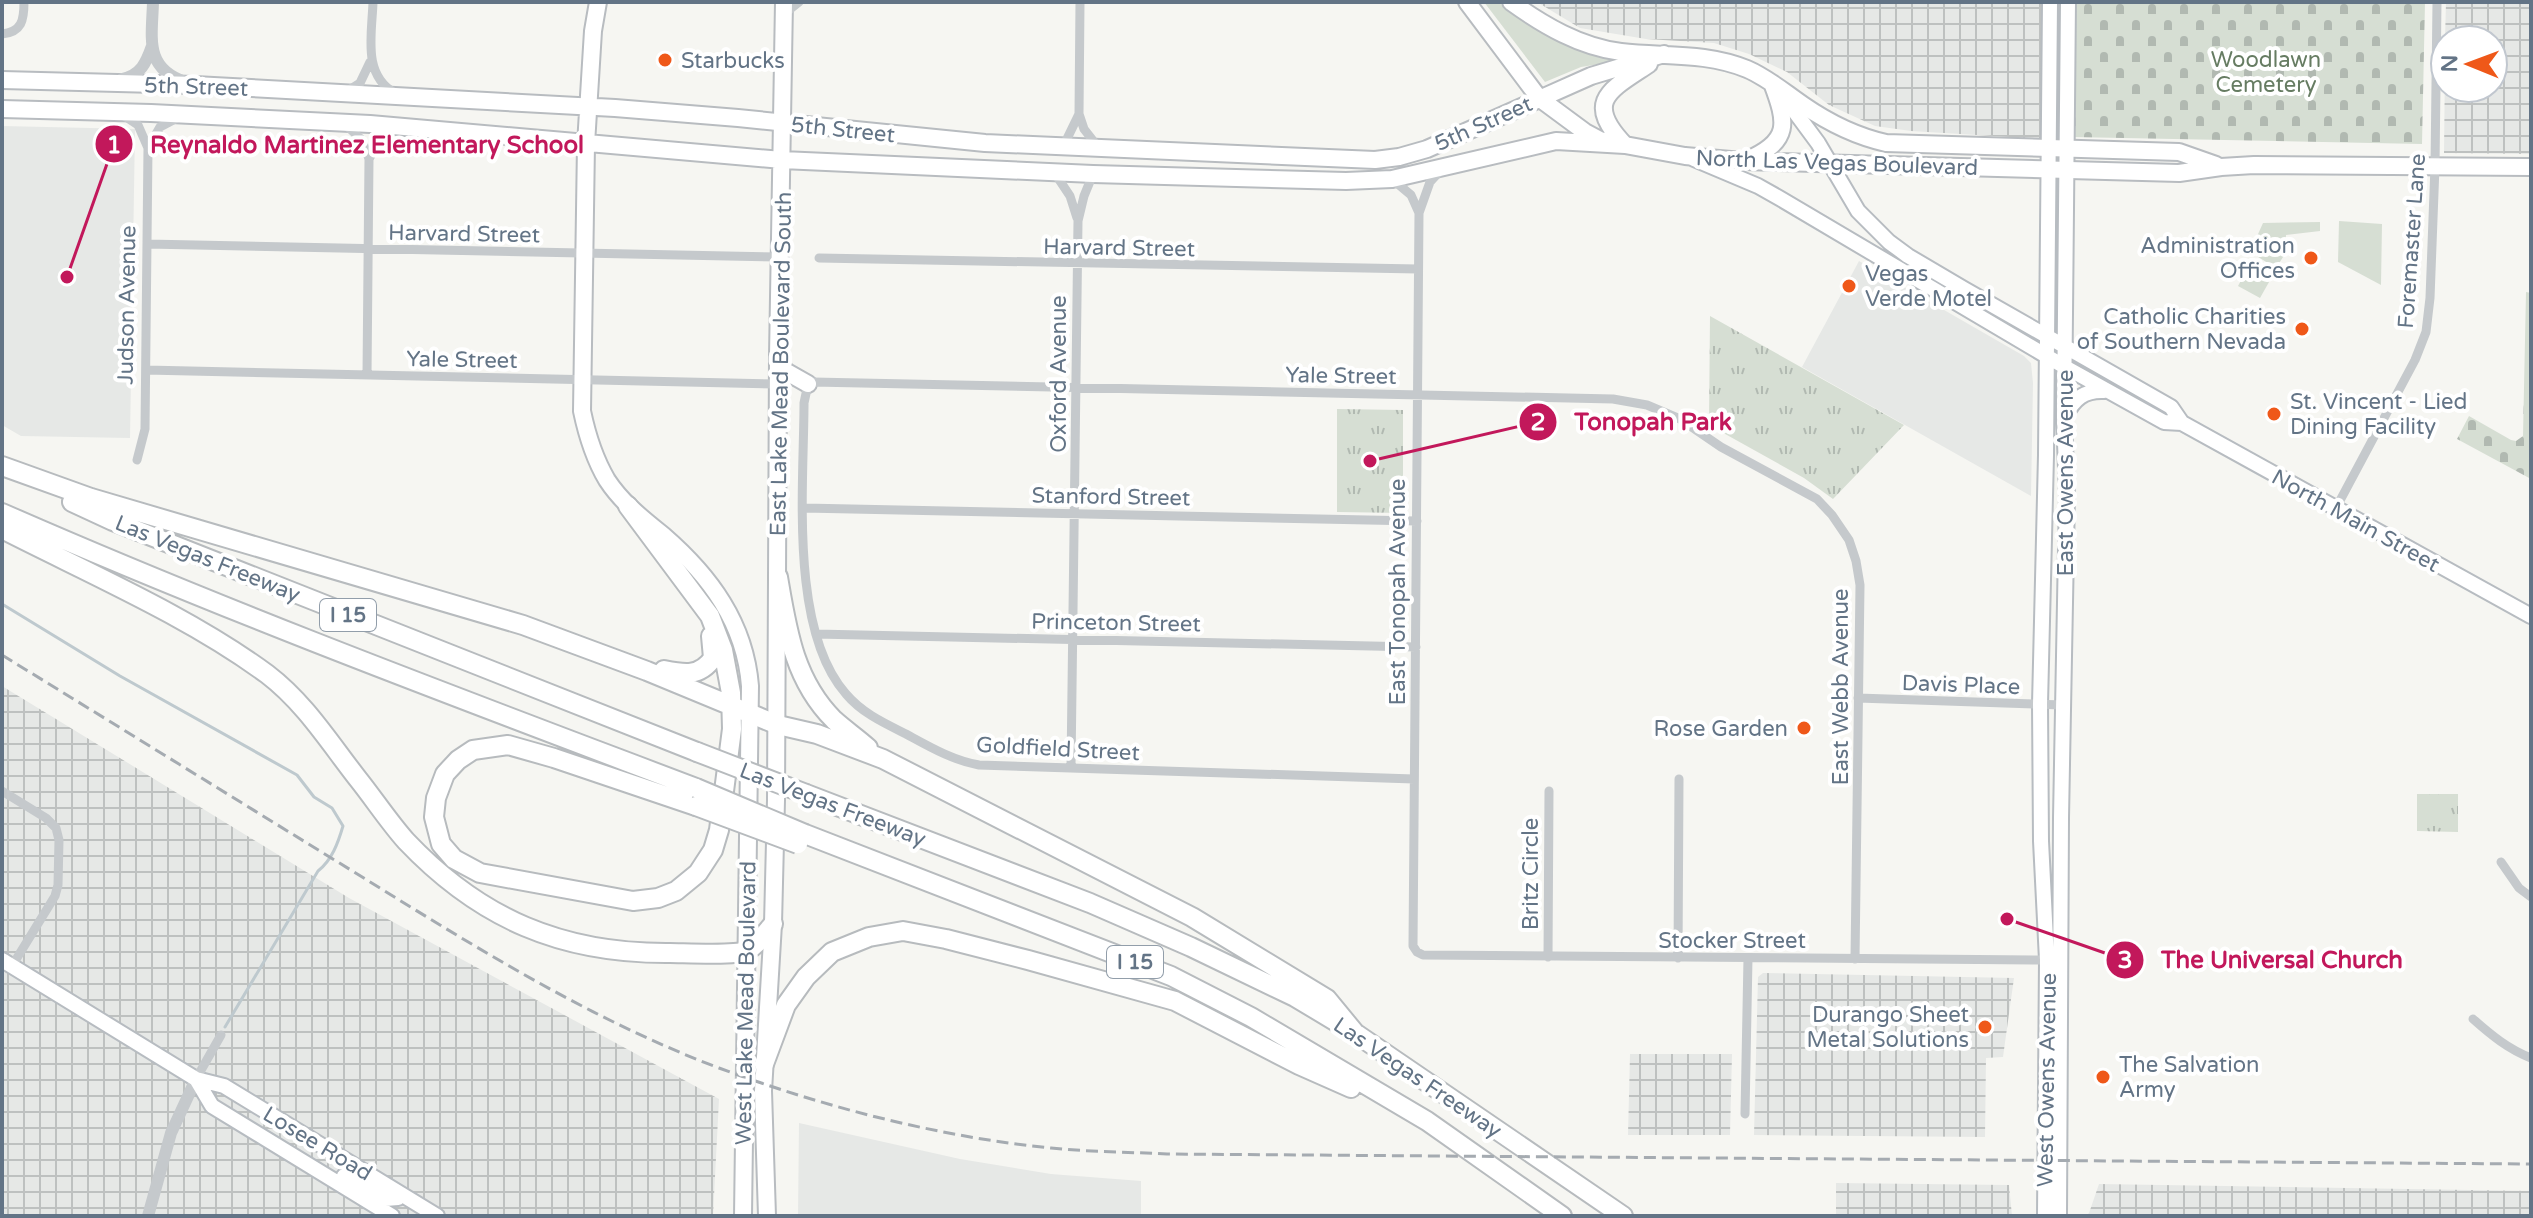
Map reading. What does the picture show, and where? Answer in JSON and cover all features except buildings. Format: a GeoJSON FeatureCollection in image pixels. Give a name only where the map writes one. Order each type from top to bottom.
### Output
{"type":"FeatureCollection","features":[{"type":"Feature","properties":{"kind":"highway"},"geometry":{"type":"LineString","coordinates":[[2,468],[91,498],[523,625],[647,671],[778,725],[817,734],[883,759],[1192,917],[1327,999],[1355,1033]]}},
{"type":"Feature","properties":{"kind":"highway","name":"Las Vegas Freeway"},"geometry":{"type":"LineString","coordinates":[[2,468],[113,521],[697,752],[1090,903],[1162,934],[1295,997],[1355,1033],[1623,1216]]}},
{"type":"Feature","properties":{"kind":"highway"},"geometry":{"type":"LineString","coordinates":[[628,506],[710,616],[740,710],[728,758],[719,830],[713,850],[698,873],[676,891],[658,898],[633,901],[480,873],[454,859],[441,844],[434,817],[436,798],[451,767],[473,750],[498,745],[508,745],[696,797]]}},
{"type":"Feature","properties":{"kind":"highway","name":"Las Vegas Freeway"},"geometry":{"type":"LineString","coordinates":[[2,513],[107,560],[696,797],[805,840],[825,842],[1171,976],[1251,1017],[1427,1121],[1562,1216]]}},
{"type":"Feature","properties":{"kind":"highway"},"geometry":{"type":"LineString","coordinates":[[2,529],[214,638],[268,676],[297,700],[404,839],[441,874],[490,910],[532,931],[599,949],[647,953],[745,952],[773,924]]}},
{"type":"Feature","properties":{"kind":"highway"},"geometry":{"type":"LineString","coordinates":[[778,577],[789,642],[804,681],[835,721],[883,759]]}},
{"type":"Feature","properties":{"kind":"highway"},"geometry":{"type":"LineString","coordinates":[[647,671],[692,674],[700,672],[710,663],[714,651],[712,641],[705,615],[695,596]]}},
{"type":"Feature","properties":{"kind":"highway"},"geometry":{"type":"LineString","coordinates":[[764,1064],[786,1005],[806,977],[832,952],[869,937],[903,931],[1028,960],[1175,1001],[1299,1065],[1427,1121]]}},
{"type":"Feature","properties":{"kind":"main road","name":"West Lake Mead Boulevard"},"geometry":{"type":"LineString","coordinates":[[598,2],[593,31],[586,144],[582,411],[588,440],[608,482],[628,506],[688,557],[722,599],[748,664],[740,710],[747,790],[743,1216]]}},
{"type":"Feature","properties":{"kind":"main road","name":"North Las Vegas Boulevard"},"geometry":{"type":"LineString","coordinates":[[1467,2],[1539,98],[1585,132],[1600,140],[1685,156],[1742,161],[2179,173],[2221,167],[2531,167]]}},
{"type":"Feature","properties":{"kind":"main road","name":"North Las Vegas Boulevard"},"geometry":{"type":"LineString","coordinates":[[1511,2],[1552,29],[1582,43],[1617,52],[1719,59],[1748,69],[1837,126],[1877,141],[1916,146],[2179,152],[2221,167]]}},
{"type":"Feature","properties":{"kind":"main road","name":"East Owens Avenue"},"geometry":{"type":"LineString","coordinates":[[2050,2],[2046,455],[2041,619],[2051,704]]}},
{"type":"Feature","properties":{"kind":"main road","name":"East Owens Avenue"},"geometry":{"type":"LineString","coordinates":[[2051,704],[2067,495],[2064,417],[2068,2]]}},
{"type":"Feature","properties":{"kind":"main road","name":"East Lake Mead Boulevard South"},"geometry":{"type":"LineString","coordinates":[[778,725],[778,356],[784,8]]}},
{"type":"Feature","properties":{"kind":"main road","name":"5th Street"},"geometry":{"type":"LineString","coordinates":[[2,80],[195,85],[589,107],[784,122],[985,143],[1348,160],[1399,157],[1427,149],[1539,98],[1614,68],[1664,54]]}},
{"type":"Feature","properties":{"kind":"main road"},"geometry":{"type":"LineString","coordinates":[[1625,145],[1609,128],[1604,117],[1607,95],[1664,54]]}},
{"type":"Feature","properties":{"kind":"main road"},"geometry":{"type":"LineString","coordinates":[[1742,161],[1768,149],[1782,133],[1783,117],[1772,82]]}},
{"type":"Feature","properties":{"kind":"main road","name":"North Main Street"},"geometry":{"type":"LineString","coordinates":[[1772,82],[1801,118],[1858,211],[1889,242],[1908,256],[2171,407],[2182,423]]}},
{"type":"Feature","properties":{"kind":"main road","name":"5th Street"},"geometry":{"type":"LineString","coordinates":[[2,109],[403,127],[782,160],[1093,174],[1346,181],[1392,179],[1556,141],[1625,145]]}},
{"type":"Feature","properties":{"kind":"main road"},"geometry":{"type":"LineString","coordinates":[[1224,178],[1240,154]]}},
{"type":"Feature","properties":{"kind":"main road","name":"North Main Street"},"geometry":{"type":"LineString","coordinates":[[1685,156],[1779,197],[2108,391],[2164,422],[2182,423],[2531,616]]}},
{"type":"Feature","properties":{"kind":"main road"},"geometry":{"type":"LineString","coordinates":[[778,356],[785,371],[808,384]]}},
{"type":"Feature","properties":{"kind":"main road"},"geometry":{"type":"LineString","coordinates":[[2064,417],[2082,395],[2090,391],[2108,391]]}},
{"type":"Feature","properties":{"kind":"main road","name":"West Owens Avenue"},"geometry":{"type":"LineString","coordinates":[[2045,1216],[2047,960],[2041,841],[2051,704]]}},
{"type":"Feature","properties":{"kind":"main road","name":"West Owens Avenue"},"geometry":{"type":"LineString","coordinates":[[2051,704],[2060,841],[2059,1216]]}},
{"type":"Feature","properties":{"kind":"main road","name":"West Lake Mead Boulevard"},"geometry":{"type":"LineString","coordinates":[[767,1216],[764,1064],[773,924],[778,725]]}},
{"type":"Feature","properties":{"kind":"main road"},"geometry":{"type":"LineString","coordinates":[[2041,841],[2060,841]]}},
{"type":"Feature","properties":{"kind":"main road","name":"Losee Road"},"geometry":{"type":"LineString","coordinates":[[7,963],[196,1079],[224,1086],[437,1216]]}},
{"type":"Feature","properties":{"kind":"main road","name":"Losee Road"},"geometry":{"type":"LineString","coordinates":[[196,1079],[212,1106],[392,1216]]}},
{"type":"Feature","properties":{"kind":"main road"},"geometry":{"type":"LineString","coordinates":[[329,1177],[342,1175],[385,1199],[398,1198],[401,1194]]}},
{"type":"Feature","properties":{"kind":"street"},"geometry":{"type":"LineString","coordinates":[[2,34],[16,30],[23,22],[24,2]]}},
{"type":"Feature","properties":{"kind":"street"},"geometry":{"type":"LineString","coordinates":[[153,2],[152,46],[155,59],[164,73],[195,85]]}},
{"type":"Feature","properties":{"kind":"street"},"geometry":{"type":"LineString","coordinates":[[373,2],[371,59],[374,72],[387,89],[405,98]]}},
{"type":"Feature","properties":{"kind":"street"},"geometry":{"type":"LineString","coordinates":[[784,8],[799,2]]}},
{"type":"Feature","properties":{"kind":"street"},"geometry":{"type":"LineString","coordinates":[[1080,2],[1079,114],[1084,129],[1100,149]]}},
{"type":"Feature","properties":{"kind":"street","name":"Foremaster Lane"},"geometry":{"type":"LineString","coordinates":[[2336,508],[2415,360],[2426,332],[2435,166],[2437,2]]}},
{"type":"Feature","properties":{"kind":"street"},"geometry":{"type":"LineString","coordinates":[[104,83],[138,73],[152,46]]}},
{"type":"Feature","properties":{"kind":"street"},"geometry":{"type":"LineString","coordinates":[[339,93],[360,83],[371,59]]}},
{"type":"Feature","properties":{"kind":"street"},"geometry":{"type":"LineString","coordinates":[[118,112],[138,125],[148,148]]}},
{"type":"Feature","properties":{"kind":"street"},"geometry":{"type":"LineString","coordinates":[[1063,148],[1079,114]]}},
{"type":"Feature","properties":{"kind":"street"},"geometry":{"type":"LineString","coordinates":[[148,148],[163,124],[187,115]]}},
{"type":"Feature","properties":{"kind":"street"},"geometry":{"type":"LineString","coordinates":[[340,123],[359,136],[369,159],[367,375]]}},
{"type":"Feature","properties":{"kind":"street"},"geometry":{"type":"LineString","coordinates":[[369,159],[381,137],[403,127]]}},
{"type":"Feature","properties":{"kind":"street","name":"Judson Avenue"},"geometry":{"type":"LineString","coordinates":[[137,460],[145,429],[148,148]]}},
{"type":"Feature","properties":{"kind":"street","name":"East Tonopah Avenue"},"geometry":{"type":"LineString","coordinates":[[1417,952],[1413,946],[1419,213],[1430,182],[1443,168]]}},
{"type":"Feature","properties":{"kind":"street","name":"Oxford Avenue"},"geometry":{"type":"LineString","coordinates":[[1054,172],[1070,196],[1078,221]]}},
{"type":"Feature","properties":{"kind":"street","name":"Oxford Avenue"},"geometry":{"type":"LineString","coordinates":[[1071,767],[1078,221],[1093,174]]}},
{"type":"Feature","properties":{"kind":"street"},"geometry":{"type":"LineString","coordinates":[[1392,179],[1411,195],[1419,213]]}},
{"type":"Feature","properties":{"kind":"street","name":"Harvard Street"},"geometry":{"type":"LineString","coordinates":[[147,244],[779,257]]}},
{"type":"Feature","properties":{"kind":"street","name":"Harvard Street"},"geometry":{"type":"LineString","coordinates":[[819,258],[1418,269]]}},
{"type":"Feature","properties":{"kind":"street","name":"Yale Street"},"geometry":{"type":"LineString","coordinates":[[146,370],[778,384]]}},
{"type":"Feature","properties":{"kind":"street","name":"Yale Street"},"geometry":{"type":"LineString","coordinates":[[808,384],[1613,399],[1647,405],[1688,423],[1721,447],[1817,499],[1838,522]]}},
{"type":"Feature","properties":{"kind":"street","name":"Goldfield Street"},"geometry":{"type":"LineString","coordinates":[[808,384],[804,403],[803,552],[816,634],[824,659],[845,693],[870,715],[930,747],[963,762],[979,765],[1414,779]]}},
{"type":"Feature","properties":{"kind":"street","name":"Stanford Street"},"geometry":{"type":"LineString","coordinates":[[804,508],[1417,521]]}},
{"type":"Feature","properties":{"kind":"street","name":"East Webb Avenue"},"geometry":{"type":"LineString","coordinates":[[1838,522],[1853,550],[1860,585],[1855,959]]}},
{"type":"Feature","properties":{"kind":"street","name":"Princeton Street"},"geometry":{"type":"LineString","coordinates":[[816,634],[1416,647]]}},
{"type":"Feature","properties":{"kind":"street","name":"Davis Place"},"geometry":{"type":"LineString","coordinates":[[1858,698],[2051,704]]}},
{"type":"Feature","properties":{"kind":"street"},"geometry":{"type":"LineString","coordinates":[[1678,958],[1679,779]]}},
{"type":"Feature","properties":{"kind":"street"},"geometry":{"type":"LineString","coordinates":[[2,791],[46,818],[56,828],[59,840],[55,896],[7,963]]}},
{"type":"Feature","properties":{"kind":"street","name":"Britz Circle"},"geometry":{"type":"LineString","coordinates":[[1548,957],[1549,791]]}},
{"type":"Feature","properties":{"kind":"street"},"geometry":{"type":"LineString","coordinates":[[2501,862],[2519,888],[2531,897]]}},
{"type":"Feature","properties":{"kind":"street","name":"Stocker Street"},"geometry":{"type":"LineString","coordinates":[[1417,952],[1423,955],[1548,957],[2047,960]]}},
{"type":"Feature","properties":{"kind":"street"},"geometry":{"type":"LineString","coordinates":[[1745,1114],[1748,958]]}},
{"type":"Feature","properties":{"kind":"street"},"geometry":{"type":"LineString","coordinates":[[2473,1019],[2497,1040],[2531,1058]]}},
{"type":"Feature","properties":{"kind":"street"},"geometry":{"type":"LineString","coordinates":[[148,1216],[171,1133],[221,1035]]}},
{"type":"Feature","properties":{"kind":"shaded area"},"geometry":{"type":"Polygon","coordinates":[[[1537,2],[2046,2],[2044,139],[1875,126],[1829,105],[1787,72],[1749,54],[1714,43],[1646,39],[1580,28],[1537,2]]]}},
{"type":"Feature","properties":{"kind":"shaded area"},"geometry":{"type":"Polygon","coordinates":[[[2446,2],[2531,2],[2531,154],[2444,153],[2445,104],[2509,104],[2509,24],[2445,24],[2446,2]]]}},
{"type":"Feature","properties":{"kind":"shaded area"},"geometry":{"type":"Polygon","coordinates":[[[2,126],[135,129],[130,438],[21,436],[2,425],[2,126]]]}},
{"type":"Feature","properties":{"kind":"shaded area"},"geometry":{"type":"Polygon","coordinates":[[[1859,261],[2024,356],[2031,363],[2031,496],[1802,367],[1859,261]]]}},
{"type":"Feature","properties":{"kind":"shaded area"},"geometry":{"type":"Polygon","coordinates":[[[2,686],[349,898],[719,1099],[713,1216],[2,1216],[2,686]]]}},
{"type":"Feature","properties":{"kind":"shaded area"},"geometry":{"type":"Polygon","coordinates":[[[1763,973],[2014,978],[2003,1057],[1986,1058],[1985,1137],[1754,1135],[1758,977],[1763,973]]]}},
{"type":"Feature","properties":{"kind":"shaded area"},"geometry":{"type":"Polygon","coordinates":[[[1630,1054],[1732,1054],[1730,1135],[1628,1135],[1630,1054]]]}},
{"type":"Feature","properties":{"kind":"shaded area"},"geometry":{"type":"Polygon","coordinates":[[[799,1123],[960,1159],[1051,1174],[1141,1181],[1141,1216],[798,1216],[799,1123]]]}},
{"type":"Feature","properties":{"kind":"shaded area"},"geometry":{"type":"Polygon","coordinates":[[[1836,1183],[2009,1185],[2012,1216],[1836,1216],[1836,1183]]]}},
{"type":"Feature","properties":{"kind":"shaded area"},"geometry":{"type":"Polygon","coordinates":[[[2099,1184],[2531,1191],[2531,1216],[2088,1216],[2099,1184]]]}},
{"type":"Feature","properties":{"kind":"green space"},"geometry":{"type":"Polygon","coordinates":[[[1484,2],[1497,2],[1530,21],[1610,56],[1612,60],[1581,67],[1545,82],[1484,2]]]}},
{"type":"Feature","properties":{"kind":"green space","name":"Woodlawn Cemetery"},"geometry":{"type":"Polygon","coordinates":[[[2075,2],[2425,2],[2422,144],[2072,137],[2075,2]]]}},
{"type":"Feature","properties":{"kind":"green space"},"geometry":{"type":"Polygon","coordinates":[[[2339,221],[2382,224],[2381,285],[2338,262],[2339,221]]]}},
{"type":"Feature","properties":{"kind":"green space"},"geometry":{"type":"Polygon","coordinates":[[[2320,222],[2320,231],[2286,235],[2285,254],[2276,268],[2250,252],[2263,223],[2320,222]]]}},
{"type":"Feature","properties":{"kind":"green space"},"geometry":{"type":"Polygon","coordinates":[[[2251,262],[2273,275],[2260,298],[2238,286],[2251,262]]]}},
{"type":"Feature","properties":{"kind":"green space"},"geometry":{"type":"Polygon","coordinates":[[[2526,292],[2531,293],[2531,479],[2457,439],[2469,416],[2511,440],[2516,441],[2523,436],[2526,292]]]}},
{"type":"Feature","properties":{"kind":"green space"},"geometry":{"type":"Polygon","coordinates":[[[1710,316],[1904,425],[1833,499],[1804,478],[1709,425],[1710,316]]]}},
{"type":"Feature","properties":{"kind":"green space"},"geometry":{"type":"Polygon","coordinates":[[[1337,409],[1403,410],[1403,513],[1337,512],[1337,409]]]}},
{"type":"Feature","properties":{"kind":"green space"},"geometry":{"type":"Polygon","coordinates":[[[2417,794],[2458,794],[2458,832],[2417,831],[2417,794]]]}},
{"type":"Feature","properties":{"kind":"waterway"},"geometry":{"type":"LineString","coordinates":[[2,604],[120,676],[297,775],[314,797],[332,808],[343,826],[331,856],[318,871],[225,1027]]}},
{"type":"Feature","properties":{"kind":"railway"},"geometry":{"type":"LineString","coordinates":[[2,655],[443,927],[577,1004],[671,1049],[719,1068],[841,1108],[924,1128],[1051,1148],[1167,1154],[2531,1164]]}},
{"type":"Feature","properties":{"kind":"place","name":"Starbucks"},"geometry":{"type":"Point","coordinates":[665,60]}},
{"type":"Feature","properties":{"kind":"place","name":"Administration Offices"},"geometry":{"type":"Point","coordinates":[2311,258]}},
{"type":"Feature","properties":{"kind":"place","name":"Reynaldo Martinez Elementary School"},"geometry":{"type":"Point","coordinates":[67,277]}},
{"type":"Feature","properties":{"kind":"place","name":"Vegas Verde Motel"},"geometry":{"type":"Point","coordinates":[1849,286]}},
{"type":"Feature","properties":{"kind":"place","name":"Catholic Charities of Southern Nevada"},"geometry":{"type":"Point","coordinates":[2302,329]}},
{"type":"Feature","properties":{"kind":"place","name":"St. Vincent - Lied Dining Facility"},"geometry":{"type":"Point","coordinates":[2274,414]}},
{"type":"Feature","properties":{"kind":"place","name":"Tonopah Park"},"geometry":{"type":"Point","coordinates":[1370,461]}},
{"type":"Feature","properties":{"kind":"place","name":"Rose Garden"},"geometry":{"type":"Point","coordinates":[1804,728]}},
{"type":"Feature","properties":{"kind":"place","name":"The Universal Church"},"geometry":{"type":"Point","coordinates":[2007,919]}},
{"type":"Feature","properties":{"kind":"place","name":"Durango Sheet Metal Solutions"},"geometry":{"type":"Point","coordinates":[1985,1027]}},
{"type":"Feature","properties":{"kind":"place","name":"The Salvation Army"},"geometry":{"type":"Point","coordinates":[2103,1077]}}]}
